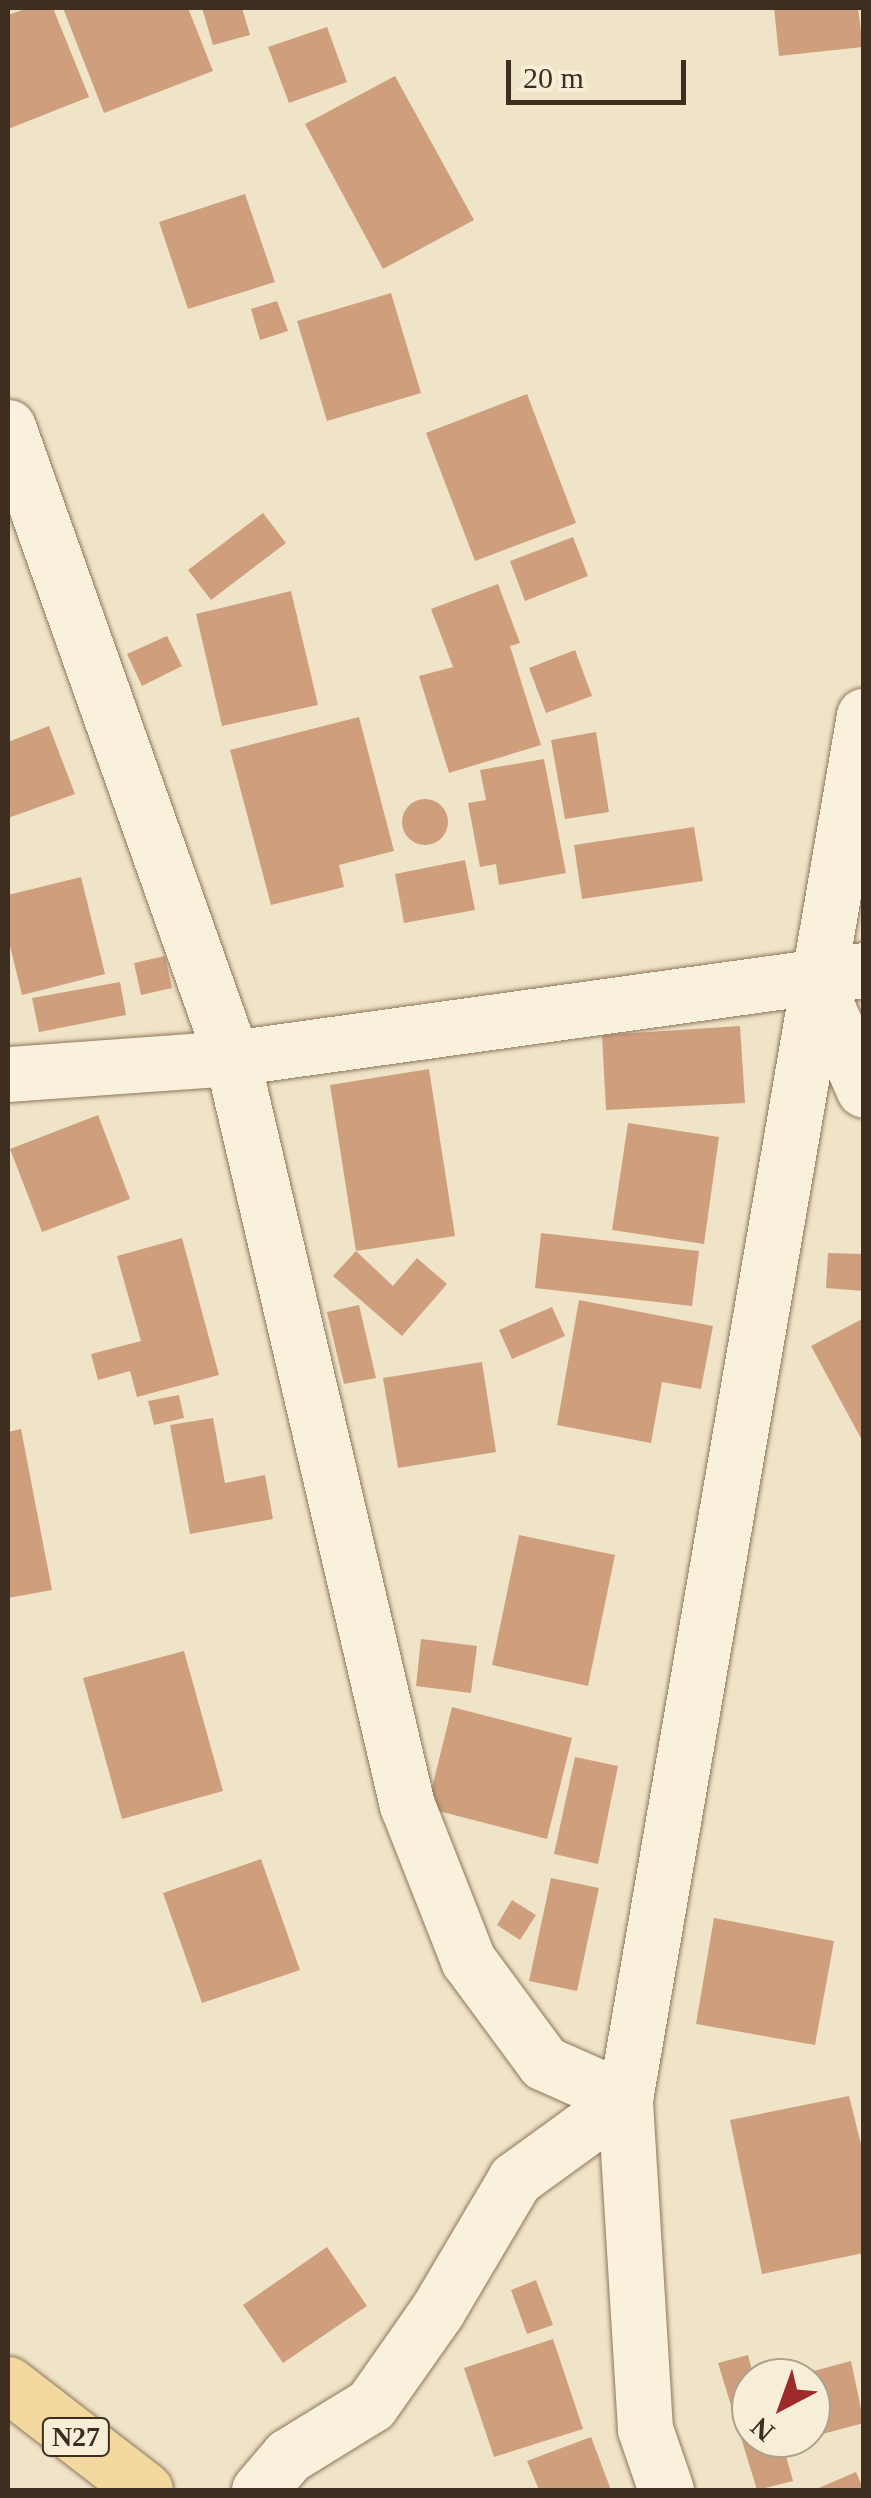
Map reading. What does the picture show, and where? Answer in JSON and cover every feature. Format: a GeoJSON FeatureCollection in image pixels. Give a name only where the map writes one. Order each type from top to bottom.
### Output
{"type":"FeatureCollection","features":[{"type":"Feature","properties":{"kind":"main road","name":"N27"},"geometry":{"type":"LineString","coordinates":[[8,2384],[145,2490]]}},
{"type":"Feature","properties":{"kind":"street"},"geometry":{"type":"LineString","coordinates":[[8,427],[232,1058],[408,1804],[468,1960],[544,2062],[625,2099]]}},
{"type":"Feature","properties":{"kind":"street"},"geometry":{"type":"LineString","coordinates":[[666,2490],[645,2429],[625,2099],[839,975],[864,715]]}},
{"type":"Feature","properties":{"kind":"street"},"geometry":{"type":"LineString","coordinates":[[8,1074],[232,1058],[839,975]]}},
{"type":"Feature","properties":{"kind":"street"},"geometry":{"type":"LineString","coordinates":[[839,975],[864,1090]]}},
{"type":"Feature","properties":{"kind":"street"},"geometry":{"type":"LineString","coordinates":[[259,2490],[288,2456],[370,2405],[437,2311],[515,2179],[625,2099]]}},
{"type":"Feature","properties":{"kind":"building"},"geometry":{"type":"Polygon","coordinates":[[[28,8],[53,8],[89,97],[8,129],[8,15],[28,8]]]}},
{"type":"Feature","properties":{"kind":"building"},"geometry":{"type":"Polygon","coordinates":[[[63,8],[188,8],[213,71],[104,113],[63,8]]]}},
{"type":"Feature","properties":{"kind":"building"},"geometry":{"type":"Polygon","coordinates":[[[202,8],[242,8],[250,35],[213,45],[202,8]]]}},
{"type":"Feature","properties":{"kind":"building"},"geometry":{"type":"Polygon","coordinates":[[[774,8],[858,8],[863,47],[779,56],[774,8]]]}},
{"type":"Feature","properties":{"kind":"building"},"geometry":{"type":"Polygon","coordinates":[[[327,27],[347,82],[289,103],[268,47],[327,27]]]}},
{"type":"Feature","properties":{"kind":"building"},"geometry":{"type":"Polygon","coordinates":[[[395,76],[474,220],[383,269],[305,124],[395,76]]]}},
{"type":"Feature","properties":{"kind":"building"},"geometry":{"type":"Polygon","coordinates":[[[245,194],[275,282],[188,309],[159,222],[245,194]]]}},
{"type":"Feature","properties":{"kind":"building"},"geometry":{"type":"Polygon","coordinates":[[[391,293],[421,393],[327,421],[297,321],[391,293]]]}},
{"type":"Feature","properties":{"kind":"building"},"geometry":{"type":"Polygon","coordinates":[[[277,301],[288,331],[260,340],[251,309],[277,301]]]}},
{"type":"Feature","properties":{"kind":"building"},"geometry":{"type":"Polygon","coordinates":[[[527,394],[576,523],[475,561],[426,433],[527,394]]]}},
{"type":"Feature","properties":{"kind":"building"},"geometry":{"type":"Polygon","coordinates":[[[263,513],[286,543],[211,600],[188,570],[263,513]]]}},
{"type":"Feature","properties":{"kind":"building"},"geometry":{"type":"Polygon","coordinates":[[[573,537],[588,576],[525,601],[510,561],[573,537]]]}},
{"type":"Feature","properties":{"kind":"building"},"geometry":{"type":"Polygon","coordinates":[[[498,584],[520,643],[510,646],[541,745],[449,773],[419,676],[453,667],[431,609],[498,584]]]}},
{"type":"Feature","properties":{"kind":"building"},"geometry":{"type":"Polygon","coordinates":[[[291,591],[318,705],[222,726],[196,614],[291,591]]]}},
{"type":"Feature","properties":{"kind":"building"},"geometry":{"type":"Polygon","coordinates":[[[167,636],[182,666],[142,686],[127,654],[167,636]]]}},
{"type":"Feature","properties":{"kind":"building"},"geometry":{"type":"Polygon","coordinates":[[[575,650],[592,696],[546,713],[529,668],[575,650]]]}},
{"type":"Feature","properties":{"kind":"building"},"geometry":{"type":"Polygon","coordinates":[[[359,717],[394,851],[339,865],[344,887],[271,905],[230,750],[359,717]]]}},
{"type":"Feature","properties":{"kind":"building"},"geometry":{"type":"Polygon","coordinates":[[[49,726],[75,794],[8,818],[8,742],[49,726]]]}},
{"type":"Feature","properties":{"kind":"building"},"geometry":{"type":"Polygon","coordinates":[[[596,732],[609,812],[565,819],[551,740],[596,732]]]}},
{"type":"Feature","properties":{"kind":"building"},"geometry":{"type":"Polygon","coordinates":[[[544,759],[566,873],[499,885],[496,864],[480,867],[468,803],[486,800],[480,770],[544,759]]]}},
{"type":"Feature","properties":{"kind":"building"},"geometry":{"type":"Polygon","coordinates":[[[425,799],[442,805],[448,822],[442,839],[425,845],[408,839],[402,822],[408,805],[425,799]]]}},
{"type":"Feature","properties":{"kind":"building"},"geometry":{"type":"Polygon","coordinates":[[[694,827],[703,881],[582,899],[574,845],[694,827]]]}},
{"type":"Feature","properties":{"kind":"building"},"geometry":{"type":"Polygon","coordinates":[[[465,860],[475,910],[404,923],[395,874],[465,860]]]}},
{"type":"Feature","properties":{"kind":"building"},"geometry":{"type":"Polygon","coordinates":[[[81,877],[105,974],[22,995],[8,938],[8,895],[81,877]]]}},
{"type":"Feature","properties":{"kind":"building"},"geometry":{"type":"Polygon","coordinates":[[[165,956],[172,988],[141,995],[134,963],[165,956]]]}},
{"type":"Feature","properties":{"kind":"building"},"geometry":{"type":"Polygon","coordinates":[[[120,982],[126,1015],[39,1032],[32,998],[120,982]]]}},
{"type":"Feature","properties":{"kind":"building"},"geometry":{"type":"Polygon","coordinates":[[[740,1026],[745,1103],[606,1110],[602,1035],[740,1026]]]}},
{"type":"Feature","properties":{"kind":"building"},"geometry":{"type":"Polygon","coordinates":[[[429,1069],[455,1236],[356,1251],[330,1085],[429,1069]]]}},
{"type":"Feature","properties":{"kind":"building"},"geometry":{"type":"Polygon","coordinates":[[[98,1115],[130,1199],[42,1232],[10,1149],[98,1115]]]}},
{"type":"Feature","properties":{"kind":"building"},"geometry":{"type":"Polygon","coordinates":[[[628,1123],[719,1137],[704,1244],[612,1230],[628,1123]]]}},
{"type":"Feature","properties":{"kind":"building"},"geometry":{"type":"Polygon","coordinates":[[[541,1233],[699,1251],[692,1306],[535,1288],[541,1233]]]}},
{"type":"Feature","properties":{"kind":"building"},"geometry":{"type":"Polygon","coordinates":[[[182,1238],[219,1375],[137,1397],[130,1371],[98,1380],[91,1354],[141,1341],[117,1256],[182,1238]]]}},
{"type":"Feature","properties":{"kind":"building"},"geometry":{"type":"Polygon","coordinates":[[[356,1251],[393,1286],[417,1258],[447,1284],[402,1336],[333,1276],[356,1251]]]}},
{"type":"Feature","properties":{"kind":"building"},"geometry":{"type":"Polygon","coordinates":[[[828,1253],[864,1254],[864,1291],[826,1288],[828,1253]]]}},
{"type":"Feature","properties":{"kind":"building"},"geometry":{"type":"Polygon","coordinates":[[[579,1300],[713,1326],[701,1389],[662,1382],[651,1443],[557,1425],[579,1300]]]}},
{"type":"Feature","properties":{"kind":"building"},"geometry":{"type":"Polygon","coordinates":[[[359,1305],[376,1378],[344,1384],[327,1312],[359,1305]]]}},
{"type":"Feature","properties":{"kind":"building"},"geometry":{"type":"Polygon","coordinates":[[[552,1307],[565,1336],[512,1359],[499,1330],[552,1307]]]}},
{"type":"Feature","properties":{"kind":"building"},"geometry":{"type":"Polygon","coordinates":[[[864,1318],[864,1444],[811,1346],[864,1318]]]}},
{"type":"Feature","properties":{"kind":"building"},"geometry":{"type":"Polygon","coordinates":[[[482,1362],[496,1452],[398,1468],[383,1378],[482,1362]]]}},
{"type":"Feature","properties":{"kind":"building"},"geometry":{"type":"Polygon","coordinates":[[[179,1395],[184,1418],[154,1425],[148,1401],[179,1395]]]}},
{"type":"Feature","properties":{"kind":"building"},"geometry":{"type":"Polygon","coordinates":[[[213,1418],[225,1483],[265,1475],[273,1519],[190,1534],[170,1425],[213,1418]]]}},
{"type":"Feature","properties":{"kind":"building"},"geometry":{"type":"Polygon","coordinates":[[[21,1429],[52,1590],[8,1598],[8,1432],[21,1429]]]}},
{"type":"Feature","properties":{"kind":"building"},"geometry":{"type":"Polygon","coordinates":[[[519,1535],[615,1555],[588,1686],[492,1665],[519,1535]]]}},
{"type":"Feature","properties":{"kind":"building"},"geometry":{"type":"Polygon","coordinates":[[[421,1639],[477,1646],[471,1693],[416,1686],[421,1639]]]}},
{"type":"Feature","properties":{"kind":"building"},"geometry":{"type":"Polygon","coordinates":[[[184,1651],[223,1791],[122,1819],[83,1678],[184,1651]]]}},
{"type":"Feature","properties":{"kind":"building"},"geometry":{"type":"Polygon","coordinates":[[[452,1707],[572,1738],[547,1839],[427,1808],[452,1707]]]}},
{"type":"Feature","properties":{"kind":"building"},"geometry":{"type":"Polygon","coordinates":[[[575,1757],[618,1766],[598,1864],[554,1854],[575,1757]]]}},
{"type":"Feature","properties":{"kind":"building"},"geometry":{"type":"Polygon","coordinates":[[[261,1859],[300,1970],[202,2003],[163,1893],[261,1859]]]}},
{"type":"Feature","properties":{"kind":"building"},"geometry":{"type":"Polygon","coordinates":[[[551,1878],[599,1888],[577,1991],[529,1981],[551,1878]]]}},
{"type":"Feature","properties":{"kind":"building"},"geometry":{"type":"Polygon","coordinates":[[[512,1900],[536,1915],[520,1940],[497,1925],[512,1900]]]}},
{"type":"Feature","properties":{"kind":"building"},"geometry":{"type":"Polygon","coordinates":[[[714,1918],[834,1941],[815,2045],[696,2024],[714,1918]]]}},
{"type":"Feature","properties":{"kind":"building"},"geometry":{"type":"Polygon","coordinates":[[[849,2096],[864,2156],[864,2253],[762,2274],[730,2120],[849,2096]]]}},
{"type":"Feature","properties":{"kind":"building"},"geometry":{"type":"Polygon","coordinates":[[[327,2247],[367,2306],[283,2363],[243,2305],[327,2247]]]}},
{"type":"Feature","properties":{"kind":"building"},"geometry":{"type":"Polygon","coordinates":[[[536,2280],[553,2325],[527,2334],[511,2290],[536,2280]]]}},
{"type":"Feature","properties":{"kind":"building"},"geometry":{"type":"Polygon","coordinates":[[[553,2339],[583,2429],[494,2457],[464,2368],[553,2339]]]}},
{"type":"Feature","properties":{"kind":"building"},"geometry":{"type":"Polygon","coordinates":[[[731,2360],[731,2405],[718,2363],[731,2360]]]}},
{"type":"Feature","properties":{"kind":"building"},"geometry":{"type":"Polygon","coordinates":[[[851,2361],[864,2423],[831,2432],[831,2366],[851,2361]]]}},
{"type":"Feature","properties":{"kind":"building"},"geometry":{"type":"Polygon","coordinates":[[[591,2437],[611,2490],[539,2490],[527,2461],[591,2437]]]}},
{"type":"Feature","properties":{"kind":"building"},"geometry":{"type":"Polygon","coordinates":[[[747,2458],[787,2458],[793,2481],[757,2490],[747,2458]]]}},
{"type":"Feature","properties":{"kind":"building"},"geometry":{"type":"Polygon","coordinates":[[[856,2472],[864,2490],[814,2490],[856,2472]]]}}]}
